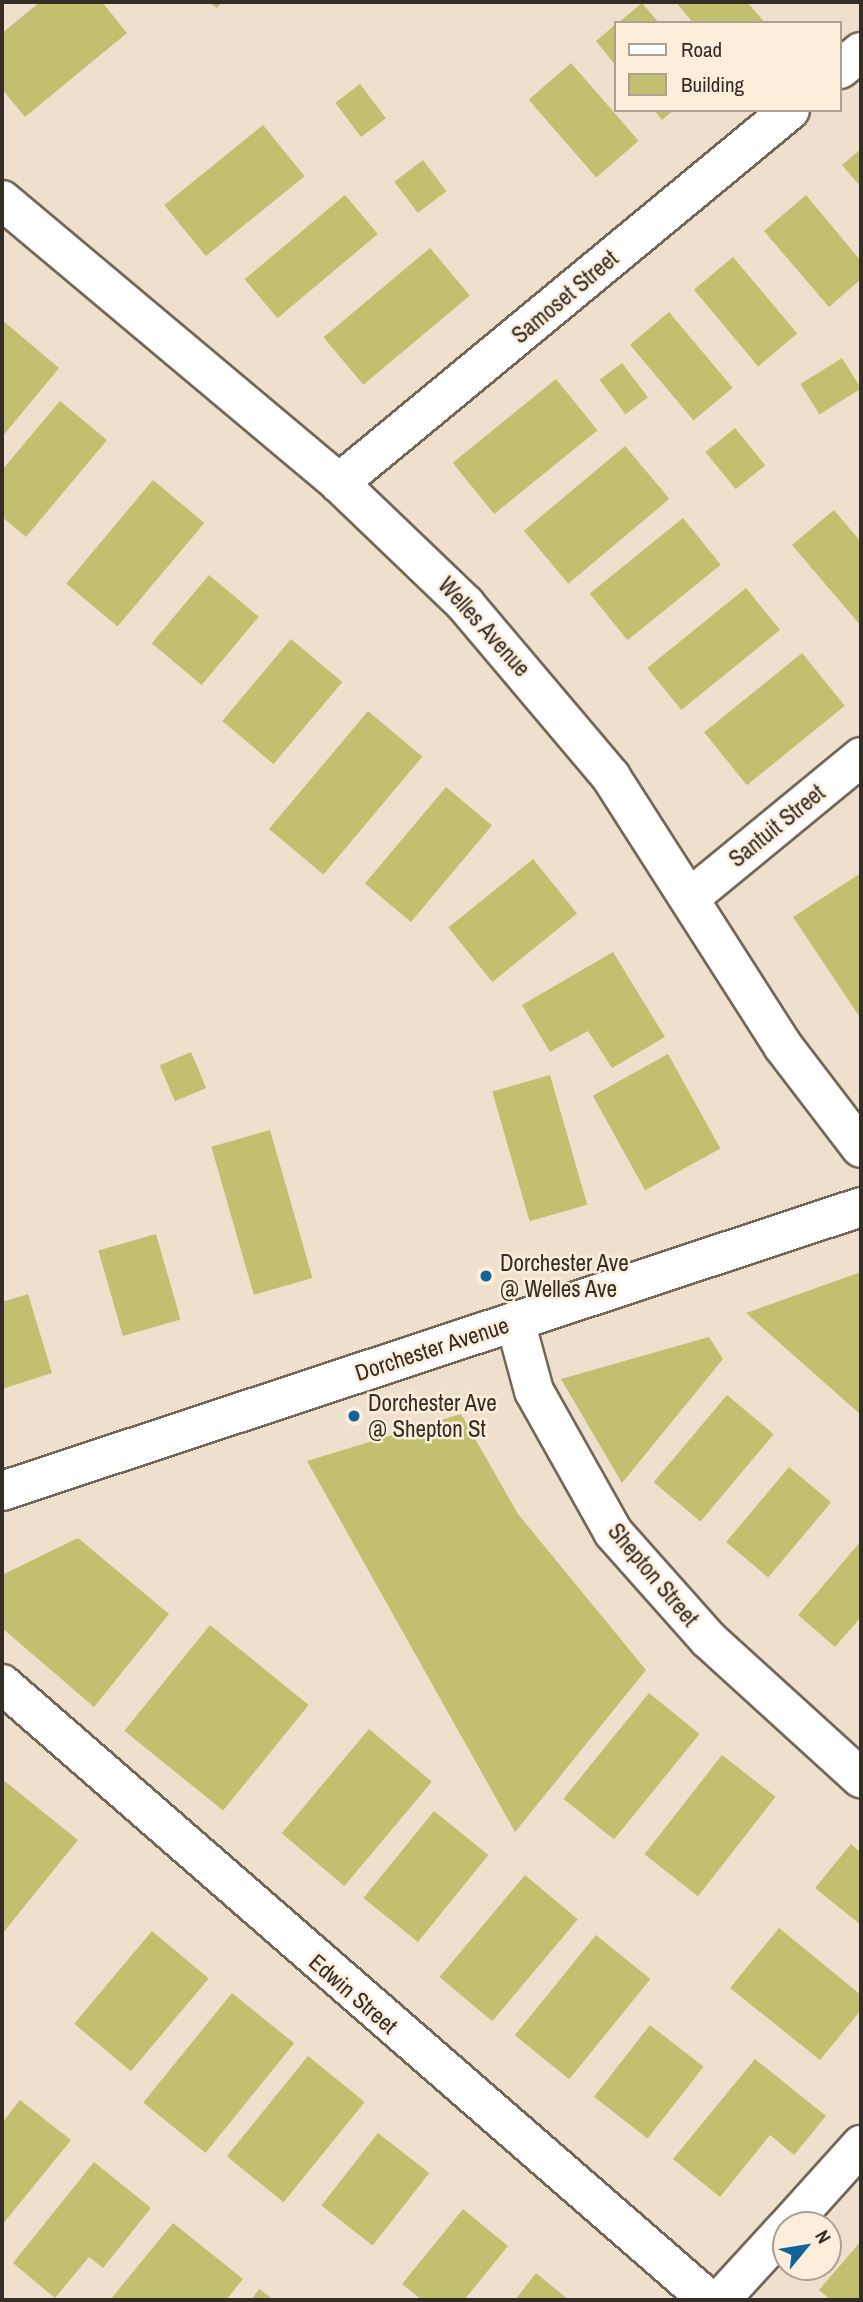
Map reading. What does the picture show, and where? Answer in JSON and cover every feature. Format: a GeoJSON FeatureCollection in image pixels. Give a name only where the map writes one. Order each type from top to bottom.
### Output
{"type":"FeatureCollection","features":[{"type":"Feature","properties":{"kind":"street"},"geometry":{"type":"LineString","coordinates":[[842,67],[861,51]]}},
{"type":"Feature","properties":{"kind":"street","name":"Samoset Street"},"geometry":{"type":"LineString","coordinates":[[339,483],[788,112]]}},
{"type":"Feature","properties":{"kind":"street","name":"Welles Avenue"},"geometry":{"type":"LineString","coordinates":[[2,200],[339,483],[456,594],[538,686],[611,776],[692,896],[783,1046],[861,1148]]}},
{"type":"Feature","properties":{"kind":"street","name":"Santuit Street"},"geometry":{"type":"LineString","coordinates":[[692,896],[861,757]]}},
{"type":"Feature","properties":{"kind":"street","name":"Dorchester Avenue"},"geometry":{"type":"LineString","coordinates":[[2,1491],[861,1207]]}},
{"type":"Feature","properties":{"kind":"street","name":"Shepton Street"},"geometry":{"type":"LineString","coordinates":[[515,1321],[534,1391],[613,1532],[708,1639],[861,1778]]}},
{"type":"Feature","properties":{"kind":"street","name":"Edwin Street"},"geometry":{"type":"LineString","coordinates":[[2,1684],[709,2300]]}},
{"type":"Feature","properties":{"kind":"street"},"geometry":{"type":"LineString","coordinates":[[801,2211],[861,2145]]}},
{"type":"Feature","properties":{"kind":"street"},"geometry":{"type":"LineString","coordinates":[[720,2300],[772,2243]]}},
{"type":"Feature","properties":{"kind":"building"},"geometry":{"type":"Polygon","coordinates":[[[40,2],[102,2],[127,33],[25,117],[2,89],[2,33],[40,2]]]}},
{"type":"Feature","properties":{"kind":"building"},"geometry":{"type":"Polygon","coordinates":[[[208,2],[222,2],[217,8],[208,2]]]}},
{"type":"Feature","properties":{"kind":"building"},"geometry":{"type":"Polygon","coordinates":[[[676,2],[747,2],[763,21],[691,21],[676,2]]]}},
{"type":"Feature","properties":{"kind":"building"},"geometry":{"type":"Polygon","coordinates":[[[642,3],[657,21],[620,21],[642,3]]]}},
{"type":"Feature","properties":{"kind":"building"},"geometry":{"type":"Polygon","coordinates":[[[614,26],[614,64],[596,41],[614,26]]]}},
{"type":"Feature","properties":{"kind":"building"},"geometry":{"type":"Polygon","coordinates":[[[571,63],[639,141],[596,177],[529,100],[571,63]]]}},
{"type":"Feature","properties":{"kind":"building"},"geometry":{"type":"Polygon","coordinates":[[[360,84],[386,118],[361,137],[335,103],[360,84]]]}},
{"type":"Feature","properties":{"kind":"building"},"geometry":{"type":"Polygon","coordinates":[[[656,112],[672,112],[662,120],[656,112]]]}},
{"type":"Feature","properties":{"kind":"building"},"geometry":{"type":"Polygon","coordinates":[[[263,125],[305,176],[206,256],[164,205],[263,125]]]}},
{"type":"Feature","properties":{"kind":"building"},"geometry":{"type":"Polygon","coordinates":[[[861,149],[861,187],[842,165],[861,149]]]}},
{"type":"Feature","properties":{"kind":"building"},"geometry":{"type":"Polygon","coordinates":[[[423,160],[446,191],[418,213],[394,182],[423,160]]]}},
{"type":"Feature","properties":{"kind":"building"},"geometry":{"type":"Polygon","coordinates":[[[345,195],[378,234],[277,318],[245,279],[345,195]]]}},
{"type":"Feature","properties":{"kind":"building"},"geometry":{"type":"Polygon","coordinates":[[[806,195],[861,261],[861,279],[829,307],[764,231],[806,195]]]}},
{"type":"Feature","properties":{"kind":"building"},"geometry":{"type":"Polygon","coordinates":[[[430,248],[470,295],[363,385],[324,337],[430,248]]]}},
{"type":"Feature","properties":{"kind":"building"},"geometry":{"type":"Polygon","coordinates":[[[733,257],[797,334],[758,366],[694,290],[733,257]]]}},
{"type":"Feature","properties":{"kind":"building"},"geometry":{"type":"Polygon","coordinates":[[[669,312],[733,388],[694,421],[630,345],[669,312]]]}},
{"type":"Feature","properties":{"kind":"building"},"geometry":{"type":"Polygon","coordinates":[[[2,320],[59,368],[2,437],[2,320]]]}},
{"type":"Feature","properties":{"kind":"building"},"geometry":{"type":"Polygon","coordinates":[[[842,358],[861,389],[820,414],[800,384],[842,358]]]}},
{"type":"Feature","properties":{"kind":"building"},"geometry":{"type":"Polygon","coordinates":[[[622,363],[648,397],[626,414],[600,380],[622,363]]]}},
{"type":"Feature","properties":{"kind":"building"},"geometry":{"type":"Polygon","coordinates":[[[556,379],[598,430],[494,514],[453,463],[556,379]]]}},
{"type":"Feature","properties":{"kind":"building"},"geometry":{"type":"Polygon","coordinates":[[[60,401],[107,440],[26,537],[2,517],[2,470],[60,401]]]}},
{"type":"Feature","properties":{"kind":"building"},"geometry":{"type":"Polygon","coordinates":[[[735,428],[765,465],[736,489],[705,452],[735,428]]]}},
{"type":"Feature","properties":{"kind":"building"},"geometry":{"type":"Polygon","coordinates":[[[625,446],[669,499],[568,584],[524,531],[625,446]]]}},
{"type":"Feature","properties":{"kind":"building"},"geometry":{"type":"Polygon","coordinates":[[[153,480],[204,523],[118,626],[66,583],[153,480]]]}},
{"type":"Feature","properties":{"kind":"building"},"geometry":{"type":"Polygon","coordinates":[[[834,510],[861,542],[861,626],[792,545],[834,510]]]}},
{"type":"Feature","properties":{"kind":"building"},"geometry":{"type":"Polygon","coordinates":[[[683,518],[721,565],[628,640],[590,594],[683,518]]]}},
{"type":"Feature","properties":{"kind":"building"},"geometry":{"type":"Polygon","coordinates":[[[209,575],[259,617],[202,685],[152,643],[209,575]]]}},
{"type":"Feature","properties":{"kind":"building"},"geometry":{"type":"Polygon","coordinates":[[[746,588],[780,630],[681,710],[647,668],[746,588]]]}},
{"type":"Feature","properties":{"kind":"building"},"geometry":{"type":"Polygon","coordinates":[[[291,639],[342,682],[274,764],[222,721],[291,639]]]}},
{"type":"Feature","properties":{"kind":"building"},"geometry":{"type":"Polygon","coordinates":[[[802,653],[845,706],[747,785],[704,732],[802,653]]]}},
{"type":"Feature","properties":{"kind":"building"},"geometry":{"type":"Polygon","coordinates":[[[368,711],[422,757],[323,875],[269,829],[368,711]]]}},
{"type":"Feature","properties":{"kind":"building"},"geometry":{"type":"Polygon","coordinates":[[[446,787],[492,826],[411,922],[365,884],[446,787]]]}},
{"type":"Feature","properties":{"kind":"building"},"geometry":{"type":"Polygon","coordinates":[[[533,859],[577,913],[492,982],[448,928],[533,859]]]}},
{"type":"Feature","properties":{"kind":"building"},"geometry":{"type":"Polygon","coordinates":[[[861,873],[861,1015],[859,1016],[793,917],[861,873]]]}},
{"type":"Feature","properties":{"kind":"building"},"geometry":{"type":"Polygon","coordinates":[[[613,952],[665,1037],[612,1068],[588,1031],[550,1052],[522,1005],[613,952]]]}},
{"type":"Feature","properties":{"kind":"building"},"geometry":{"type":"Polygon","coordinates":[[[191,1052],[206,1088],[175,1101],[160,1065],[191,1052]]]}},
{"type":"Feature","properties":{"kind":"building"},"geometry":{"type":"Polygon","coordinates":[[[668,1054],[720,1148],[645,1190],[593,1096],[668,1054]]]}},
{"type":"Feature","properties":{"kind":"building"},"geometry":{"type":"Polygon","coordinates":[[[550,1075],[587,1205],[530,1221],[492,1092],[550,1075]]]}},
{"type":"Feature","properties":{"kind":"building"},"geometry":{"type":"Polygon","coordinates":[[[270,1130],[312,1278],[254,1295],[211,1147],[270,1130]]]}},
{"type":"Feature","properties":{"kind":"building"},"geometry":{"type":"Polygon","coordinates":[[[156,1234],[181,1320],[123,1336],[98,1251],[156,1234]]]}},
{"type":"Feature","properties":{"kind":"building"},"geometry":{"type":"Polygon","coordinates":[[[861,1272],[861,1415],[746,1313],[861,1272]]]}},
{"type":"Feature","properties":{"kind":"building"},"geometry":{"type":"Polygon","coordinates":[[[28,1294],[52,1373],[2,1389],[2,1302],[28,1294]]]}},
{"type":"Feature","properties":{"kind":"building"},"geometry":{"type":"Polygon","coordinates":[[[709,1337],[723,1359],[622,1483],[561,1379],[709,1337]]]}},
{"type":"Feature","properties":{"kind":"building"},"geometry":{"type":"Polygon","coordinates":[[[727,1395],[774,1434],[700,1522],[654,1482],[727,1395]]]}},
{"type":"Feature","properties":{"kind":"building"},"geometry":{"type":"Polygon","coordinates":[[[461,1414],[518,1514],[646,1670],[515,1832],[307,1461],[461,1414]]]}},
{"type":"Feature","properties":{"kind":"building"},"geometry":{"type":"Polygon","coordinates":[[[789,1467],[831,1502],[768,1577],[726,1542],[789,1467]]]}},
{"type":"Feature","properties":{"kind":"building"},"geometry":{"type":"Polygon","coordinates":[[[78,1538],[169,1614],[94,1707],[2,1628],[2,1575],[78,1538]]]}},
{"type":"Feature","properties":{"kind":"building"},"geometry":{"type":"Polygon","coordinates":[[[861,1541],[861,1617],[835,1647],[798,1615],[861,1541]]]}},
{"type":"Feature","properties":{"kind":"building"},"geometry":{"type":"Polygon","coordinates":[[[210,1625],[309,1705],[223,1811],[124,1731],[210,1625]]]}},
{"type":"Feature","properties":{"kind":"building"},"geometry":{"type":"Polygon","coordinates":[[[649,1693],[700,1734],[614,1840],[563,1799],[649,1693]]]}},
{"type":"Feature","properties":{"kind":"building"},"geometry":{"type":"Polygon","coordinates":[[[369,1729],[432,1782],[344,1886],[282,1833],[369,1729]]]}},
{"type":"Feature","properties":{"kind":"building"},"geometry":{"type":"Polygon","coordinates":[[[722,1755],[776,1797],[698,1896],[644,1854],[722,1755]]]}},
{"type":"Feature","properties":{"kind":"building"},"geometry":{"type":"Polygon","coordinates":[[[2,1779],[78,1840],[2,1934],[2,1779]]]}},
{"type":"Feature","properties":{"kind":"building"},"geometry":{"type":"Polygon","coordinates":[[[434,1811],[488,1855],[418,1942],[364,1898],[434,1811]]]}},
{"type":"Feature","properties":{"kind":"building"},"geometry":{"type":"Polygon","coordinates":[[[851,1844],[861,1853],[861,1925],[815,1888],[851,1844]]]}},
{"type":"Feature","properties":{"kind":"building"},"geometry":{"type":"Polygon","coordinates":[[[525,1875],[578,1919],[492,2021],[440,1977],[525,1875]]]}},
{"type":"Feature","properties":{"kind":"building"},"geometry":{"type":"Polygon","coordinates":[[[779,1928],[861,1995],[861,2010],[820,2060],[730,1988],[779,1928]]]}},
{"type":"Feature","properties":{"kind":"building"},"geometry":{"type":"Polygon","coordinates":[[[152,1931],[209,1979],[131,2071],[74,2024],[152,1931]]]}},
{"type":"Feature","properties":{"kind":"building"},"geometry":{"type":"Polygon","coordinates":[[[596,1935],[650,1979],[569,2079],[515,2035],[596,1935]]]}},
{"type":"Feature","properties":{"kind":"building"},"geometry":{"type":"Polygon","coordinates":[[[232,1993],[294,2043],[205,2153],[143,2103],[232,1993]]]}},
{"type":"Feature","properties":{"kind":"building"},"geometry":{"type":"Polygon","coordinates":[[[650,2025],[704,2067],[648,2139],[594,2097],[650,2025]]]}},
{"type":"Feature","properties":{"kind":"building"},"geometry":{"type":"Polygon","coordinates":[[[308,2056],[365,2102],[284,2202],[227,2156],[308,2056]]]}},
{"type":"Feature","properties":{"kind":"building"},"geometry":{"type":"Polygon","coordinates":[[[755,2059],[826,2116],[794,2155],[770,2135],[720,2197],[673,2159],[755,2059]]]}},
{"type":"Feature","properties":{"kind":"building"},"geometry":{"type":"Polygon","coordinates":[[[20,2100],[71,2140],[2,2225],[2,2123],[20,2100]]]}},
{"type":"Feature","properties":{"kind":"building"},"geometry":{"type":"Polygon","coordinates":[[[378,2133],[429,2173],[373,2246],[321,2205],[378,2133]]]}},
{"type":"Feature","properties":{"kind":"building"},"geometry":{"type":"Polygon","coordinates":[[[94,2162],[151,2208],[103,2268],[89,2257],[55,2298],[13,2263],[94,2162]]]}},
{"type":"Feature","properties":{"kind":"building"},"geometry":{"type":"Polygon","coordinates":[[[463,2209],[508,2246],[464,2300],[422,2300],[402,2284],[463,2209]]]}},
{"type":"Feature","properties":{"kind":"building"},"geometry":{"type":"Polygon","coordinates":[[[173,2223],[243,2279],[226,2300],[110,2300],[173,2223]]]}},
{"type":"Feature","properties":{"kind":"building"},"geometry":{"type":"Polygon","coordinates":[[[861,2241],[861,2300],[831,2300],[819,2290],[827,2281],[842,2281],[842,2263],[861,2241]]]}},
{"type":"Feature","properties":{"kind":"building"},"geometry":{"type":"Polygon","coordinates":[[[536,2273],[569,2300],[515,2300],[536,2273]]]}},
{"type":"Feature","properties":{"kind":"building"},"geometry":{"type":"Polygon","coordinates":[[[259,2289],[274,2300],[251,2300],[259,2289]]]}},
{"type":"Feature","properties":{"kind":"place","name":"Dorchester Ave @ Welles Ave"},"geometry":{"type":"Point","coordinates":[486,1276]}},
{"type":"Feature","properties":{"kind":"place","name":"Dorchester Ave @ Shepton St"},"geometry":{"type":"Point","coordinates":[354,1416]}}]}
